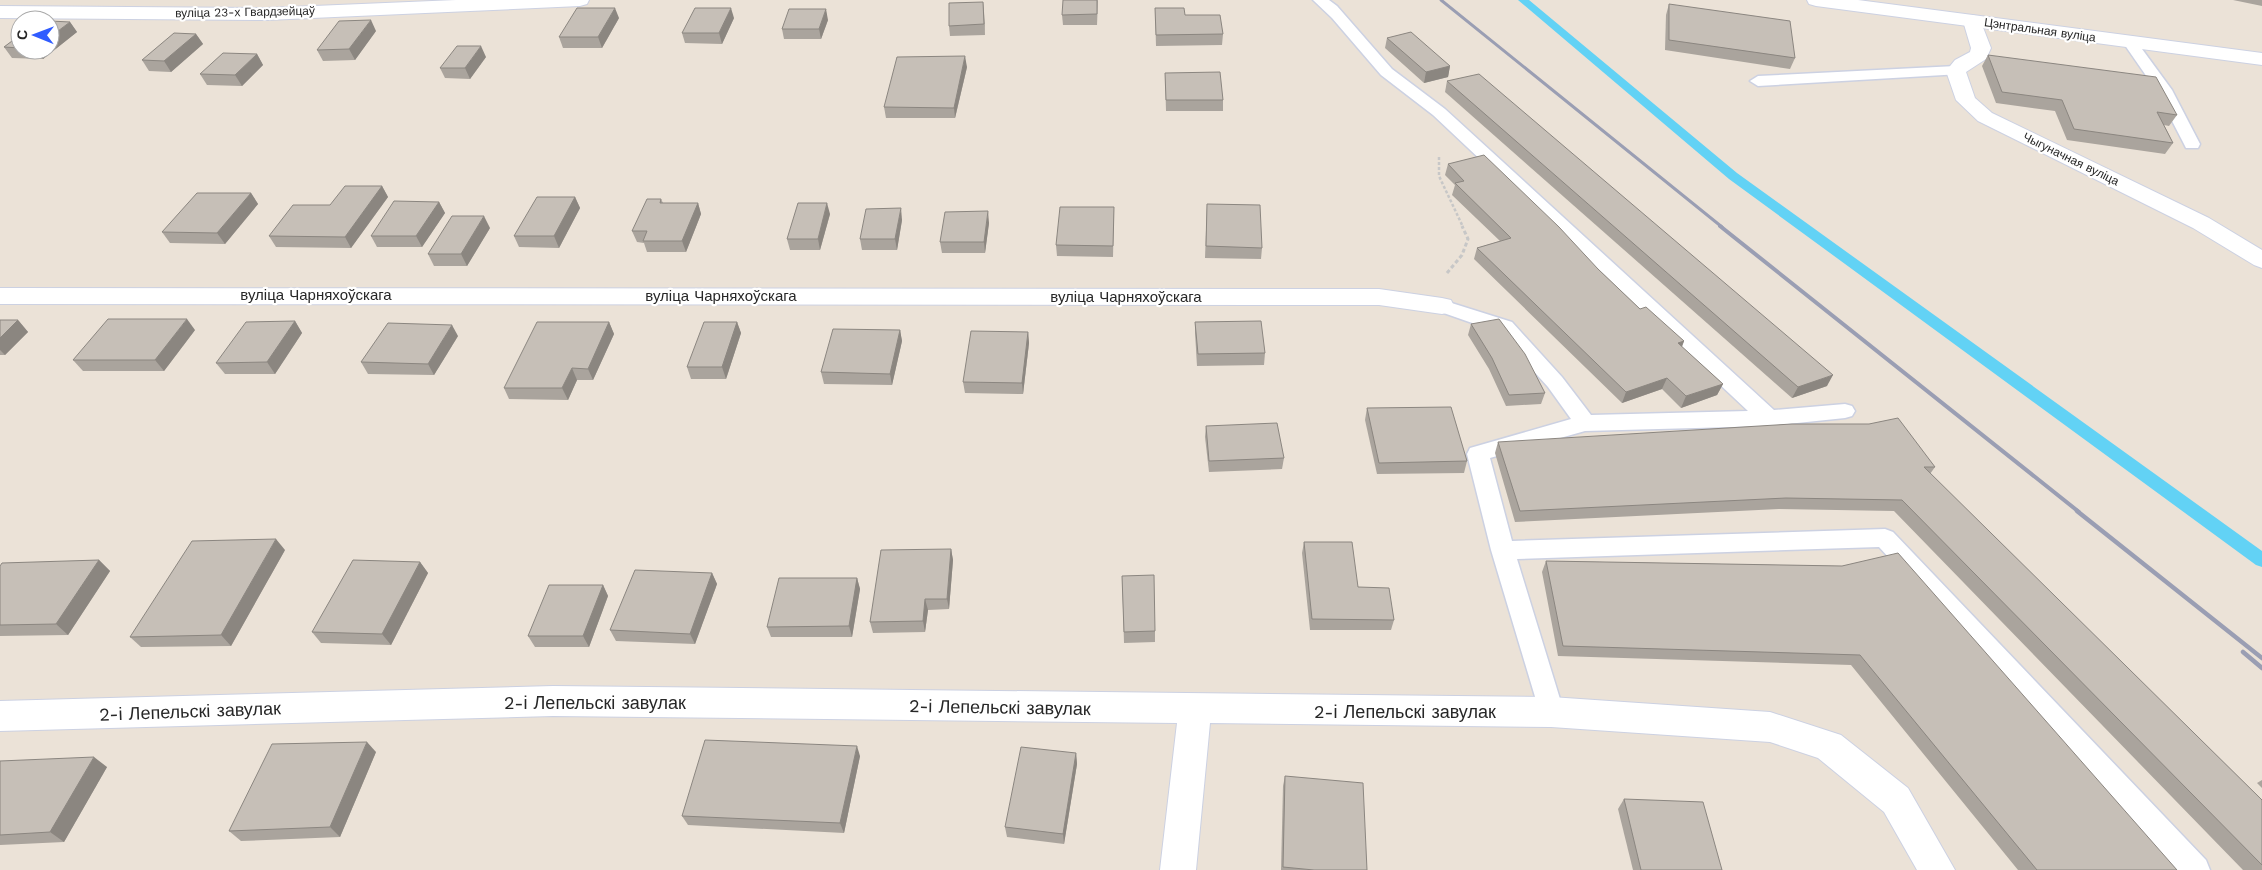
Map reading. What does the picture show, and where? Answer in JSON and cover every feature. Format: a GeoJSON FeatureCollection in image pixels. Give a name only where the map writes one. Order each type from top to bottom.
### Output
{"type":"FeatureCollection","features":[{"type":"Feature","properties":{"kind":"street","name":"вуліца 23-х Гвардзейцаў"},"geometry":{"type":"LineString","coordinates":[[3,14],[267,14],[580,0]]}},
{"type":"Feature","properties":{"kind":"street","name":"Цэнтральная вуліца"},"geometry":{"type":"LineString","coordinates":[[1818,0],[2262,59]]}},
{"type":"Feature","properties":{"kind":"street"},"geometry":{"type":"LineString","coordinates":[[1956,71],[1962,64],[1979,55],[1981,48],[1972,21]]}},
{"type":"Feature","properties":{"kind":"street","name":"Чыгуначная вуліца"},"geometry":{"type":"LineString","coordinates":[[1956,71],[1966,100],[1985,117],[2201,223],[2262,260]]}},
{"type":"Feature","properties":{"kind":"street","name":"вуліца Чарняхоўскага"},"geometry":{"type":"LineString","coordinates":[[0,296],[1318,297],[1379,298],[1442,306]]}},
{"type":"Feature","properties":{"kind":"street","name":"2-і Лепельскі завулак"},"geometry":{"type":"LineString","coordinates":[[0,716],[553,701],[1551,712],[1770,727],[1829,746],[1896,800],[1937,870]]}},
{"type":"Feature","properties":{"kind":"street"},"geometry":{"type":"LineString","coordinates":[[1178,870],[1195,709]]}},
{"type":"Feature","properties":{"kind":"lane"},"geometry":{"type":"LineString","coordinates":[[1320,0],[1331,7],[1348,25],[1359,43],[1400,86],[1439,112],[1770,418]]}},
{"type":"Feature","properties":{"kind":"lane"},"geometry":{"type":"LineString","coordinates":[[2128,42],[2164,90],[2192,144]]}},
{"type":"Feature","properties":{"kind":"lane"},"geometry":{"type":"LineString","coordinates":[[1758,81],[1956,71]]}},
{"type":"Feature","properties":{"kind":"lane"},"geometry":{"type":"LineString","coordinates":[[1442,306],[1505,327],[1554,382],[1585,423]]}},
{"type":"Feature","properties":{"kind":"lane"},"geometry":{"type":"LineString","coordinates":[[1551,712],[1503,550],[1478,454],[1585,423],[1770,418],[1845,411]]}},
{"type":"Feature","properties":{"kind":"lane"},"geometry":{"type":"LineString","coordinates":[[1503,550],[1885,538],[2196,870]]}},
{"type":"Feature","properties":{"kind":"path"},"geometry":{"type":"LineString","coordinates":[[1439,112],[1439,176],[1468,239],[1462,255],[1443,277],[1442,306]]}},
{"type":"Feature","properties":{"kind":"building"},"geometry":{"type":"Polygon","coordinates":[[[1063,0],[1097,0],[1097,14],[1062,15],[1063,0]]]}},
{"type":"Feature","properties":{"kind":"building"},"geometry":{"type":"Polygon","coordinates":[[[983,2],[984,24],[949,26],[949,3],[983,2]]]}},
{"type":"Feature","properties":{"kind":"building"},"geometry":{"type":"Polygon","coordinates":[[[1669,4],[1790,21],[1795,58],[1669,40],[1669,4]]]}},
{"type":"Feature","properties":{"kind":"building"},"geometry":{"type":"Polygon","coordinates":[[[577,8],[615,8],[598,37],[559,37],[577,8]]]}},
{"type":"Feature","properties":{"kind":"building"},"geometry":{"type":"Polygon","coordinates":[[[695,8],[731,8],[719,33],[682,33],[695,8]]]}},
{"type":"Feature","properties":{"kind":"building"},"geometry":{"type":"Polygon","coordinates":[[[1155,8],[1184,8],[1185,15],[1220,15],[1223,34],[1156,35],[1155,8]]]}},
{"type":"Feature","properties":{"kind":"building"},"geometry":{"type":"Polygon","coordinates":[[[789,9],[826,9],[819,29],[782,29],[789,9]]]}},
{"type":"Feature","properties":{"kind":"building"},"geometry":{"type":"Polygon","coordinates":[[[371,20],[349,49],[317,50],[339,21],[371,20]]]}},
{"type":"Feature","properties":{"kind":"building"},"geometry":{"type":"Polygon","coordinates":[[[60,22],[70,22],[60,30],[60,22]]]}},
{"type":"Feature","properties":{"kind":"building"},"geometry":{"type":"Polygon","coordinates":[[[1411,32],[1450,66],[1426,72],[1387,38],[1411,32]]]}},
{"type":"Feature","properties":{"kind":"building"},"geometry":{"type":"Polygon","coordinates":[[[174,33],[196,34],[164,61],[142,60],[174,33]]]}},
{"type":"Feature","properties":{"kind":"building"},"geometry":{"type":"Polygon","coordinates":[[[457,46],[481,46],[465,68],[440,68],[457,46]]]}},
{"type":"Feature","properties":{"kind":"building"},"geometry":{"type":"Polygon","coordinates":[[[223,53],[257,54],[235,75],[200,74],[223,53]]]}},
{"type":"Feature","properties":{"kind":"building"},"geometry":{"type":"Polygon","coordinates":[[[1988,55],[2156,77],[2177,115],[2157,112],[2173,143],[2074,129],[2062,100],[2002,92],[1988,55]]]}},
{"type":"Feature","properties":{"kind":"building"},"geometry":{"type":"Polygon","coordinates":[[[965,56],[954,108],[884,107],[897,57],[965,56]]]}},
{"type":"Feature","properties":{"kind":"building"},"geometry":{"type":"Polygon","coordinates":[[[1220,72],[1223,100],[1166,100],[1165,73],[1220,72]]]}},
{"type":"Feature","properties":{"kind":"building"},"geometry":{"type":"Polygon","coordinates":[[[1479,74],[1833,375],[1798,387],[1447,81],[1479,74]]]}},
{"type":"Feature","properties":{"kind":"building"},"geometry":{"type":"Polygon","coordinates":[[[1484,155],[1640,309],[1646,307],[1684,341],[1678,343],[1723,384],[1686,396],[1667,378],[1626,392],[1477,248],[1511,238],[1455,183],[1464,181],[1448,164],[1484,155]]]}},
{"type":"Feature","properties":{"kind":"building"},"geometry":{"type":"Polygon","coordinates":[[[345,186],[382,186],[345,237],[269,236],[293,205],[330,205],[345,186]]]}},
{"type":"Feature","properties":{"kind":"building"},"geometry":{"type":"Polygon","coordinates":[[[197,193],[251,193],[217,233],[162,232],[197,193]]]}},
{"type":"Feature","properties":{"kind":"building"},"geometry":{"type":"Polygon","coordinates":[[[537,197],[575,197],[554,236],[514,236],[537,197]]]}},
{"type":"Feature","properties":{"kind":"building"},"geometry":{"type":"Polygon","coordinates":[[[647,199],[661,199],[660,203],[698,203],[682,241],[643,241],[647,231],[632,231],[647,199]]]}},
{"type":"Feature","properties":{"kind":"building"},"geometry":{"type":"Polygon","coordinates":[[[394,201],[439,202],[416,236],[371,236],[394,201]]]}},
{"type":"Feature","properties":{"kind":"building"},"geometry":{"type":"Polygon","coordinates":[[[798,203],[827,203],[818,239],[787,239],[798,203]]]}},
{"type":"Feature","properties":{"kind":"building"},"geometry":{"type":"Polygon","coordinates":[[[1207,204],[1260,205],[1262,248],[1206,246],[1207,204]]]}},
{"type":"Feature","properties":{"kind":"building"},"geometry":{"type":"Polygon","coordinates":[[[1060,207],[1114,207],[1113,246],[1056,245],[1060,207]]]}},
{"type":"Feature","properties":{"kind":"building"},"geometry":{"type":"Polygon","coordinates":[[[901,208],[895,239],[860,239],[866,209],[901,208]]]}},
{"type":"Feature","properties":{"kind":"building"},"geometry":{"type":"Polygon","coordinates":[[[988,211],[984,242],[940,242],[945,212],[988,211]]]}},
{"type":"Feature","properties":{"kind":"building"},"geometry":{"type":"Polygon","coordinates":[[[452,216],[484,216],[461,254],[428,254],[452,216]]]}},
{"type":"Feature","properties":{"kind":"building"},"geometry":{"type":"Polygon","coordinates":[[[108,319],[187,319],[155,360],[73,360],[108,319]]]}},
{"type":"Feature","properties":{"kind":"building"},"geometry":{"type":"Polygon","coordinates":[[[1499,319],[1525,354],[1545,393],[1509,395],[1492,358],[1471,324],[1499,319]]]}},
{"type":"Feature","properties":{"kind":"building"},"geometry":{"type":"Polygon","coordinates":[[[0,320],[18,320],[0,338],[0,320]]]}},
{"type":"Feature","properties":{"kind":"building"},"geometry":{"type":"Polygon","coordinates":[[[295,321],[267,362],[216,363],[246,322],[295,321]]]}},
{"type":"Feature","properties":{"kind":"building"},"geometry":{"type":"Polygon","coordinates":[[[1261,321],[1265,353],[1198,354],[1195,322],[1261,321]]]}},
{"type":"Feature","properties":{"kind":"building"},"geometry":{"type":"Polygon","coordinates":[[[537,322],[609,322],[588,369],[572,368],[562,388],[504,388],[537,322]]]}},
{"type":"Feature","properties":{"kind":"building"},"geometry":{"type":"Polygon","coordinates":[[[704,322],[737,322],[722,367],[687,367],[704,322]]]}},
{"type":"Feature","properties":{"kind":"building"},"geometry":{"type":"Polygon","coordinates":[[[388,323],[452,325],[428,364],[361,362],[388,323]]]}},
{"type":"Feature","properties":{"kind":"building"},"geometry":{"type":"Polygon","coordinates":[[[833,329],[900,330],[890,374],[821,372],[833,329]]]}},
{"type":"Feature","properties":{"kind":"building"},"geometry":{"type":"Polygon","coordinates":[[[971,331],[1028,332],[1022,383],[963,382],[971,331]]]}},
{"type":"Feature","properties":{"kind":"building"},"geometry":{"type":"Polygon","coordinates":[[[1451,407],[1467,461],[1379,463],[1367,408],[1451,407]]]}},
{"type":"Feature","properties":{"kind":"building"},"geometry":{"type":"Polygon","coordinates":[[[1898,418],[1935,467],[1924,467],[2262,800],[2262,865],[1902,500],[1786,498],[1520,511],[1498,442],[1792,424],[1869,424],[1898,418]]]}},
{"type":"Feature","properties":{"kind":"building"},"geometry":{"type":"Polygon","coordinates":[[[1277,423],[1284,458],[1209,461],[1206,426],[1277,423]]]}},
{"type":"Feature","properties":{"kind":"building"},"geometry":{"type":"Polygon","coordinates":[[[276,539],[221,635],[130,637],[192,541],[276,539]]]}},
{"type":"Feature","properties":{"kind":"building"},"geometry":{"type":"Polygon","coordinates":[[[1304,542],[1352,542],[1358,587],[1389,588],[1394,620],[1312,619],[1304,542]]]}},
{"type":"Feature","properties":{"kind":"building"},"geometry":{"type":"Polygon","coordinates":[[[951,549],[947,599],[925,599],[923,621],[870,622],[881,550],[951,549]]]}},
{"type":"Feature","properties":{"kind":"building"},"geometry":{"type":"Polygon","coordinates":[[[1898,553],[2177,870],[2037,870],[1860,655],[1563,646],[1546,561],[1842,566],[1898,553]]]}},
{"type":"Feature","properties":{"kind":"building"},"geometry":{"type":"Polygon","coordinates":[[[99,560],[56,624],[0,625],[0,566],[2,563],[99,560]]]}},
{"type":"Feature","properties":{"kind":"building"},"geometry":{"type":"Polygon","coordinates":[[[353,560],[420,562],[382,634],[312,632],[353,560]]]}},
{"type":"Feature","properties":{"kind":"building"},"geometry":{"type":"Polygon","coordinates":[[[635,570],[712,573],[690,634],[610,630],[635,570]]]}},
{"type":"Feature","properties":{"kind":"building"},"geometry":{"type":"Polygon","coordinates":[[[1154,575],[1155,631],[1124,632],[1122,576],[1154,575]]]}},
{"type":"Feature","properties":{"kind":"building"},"geometry":{"type":"Polygon","coordinates":[[[779,578],[857,578],[849,626],[767,627],[779,578]]]}},
{"type":"Feature","properties":{"kind":"building"},"geometry":{"type":"Polygon","coordinates":[[[549,585],[603,585],[583,636],[528,636],[549,585]]]}},
{"type":"Feature","properties":{"kind":"building"},"geometry":{"type":"Polygon","coordinates":[[[705,740],[857,746],[840,823],[682,816],[705,740]]]}},
{"type":"Feature","properties":{"kind":"building"},"geometry":{"type":"Polygon","coordinates":[[[367,742],[330,827],[229,831],[272,744],[367,742]]]}},
{"type":"Feature","properties":{"kind":"building"},"geometry":{"type":"Polygon","coordinates":[[[1021,747],[1076,753],[1063,834],[1005,827],[1021,747]]]}},
{"type":"Feature","properties":{"kind":"building"},"geometry":{"type":"Polygon","coordinates":[[[94,757],[50,832],[0,835],[0,761],[94,757]]]}},
{"type":"Feature","properties":{"kind":"building"},"geometry":{"type":"Polygon","coordinates":[[[1285,776],[1363,783],[1367,870],[1314,870],[1283,867],[1285,776]]]}},
{"type":"Feature","properties":{"kind":"building"},"geometry":{"type":"Polygon","coordinates":[[[1624,799],[1703,802],[1722,870],[1641,870],[1624,799]]]}},
{"type":"Feature","properties":{"kind":"waterway"},"geometry":{"type":"LineString","coordinates":[[1523,0],[1733,176],[2262,560]]}},
{"type":"Feature","properties":{"kind":"railway"},"geometry":{"type":"LineString","coordinates":[[1441,0],[1722,227]]}},
{"type":"Feature","properties":{"kind":"railway"},"geometry":{"type":"LineString","coordinates":[[1720,226],[2079,512]]}},
{"type":"Feature","properties":{"kind":"railway"},"geometry":{"type":"LineString","coordinates":[[2077,511],[2262,658]]}},
{"type":"Feature","properties":{"kind":"railway"},"geometry":{"type":"LineString","coordinates":[[2243,652],[2262,668]]}}]}
